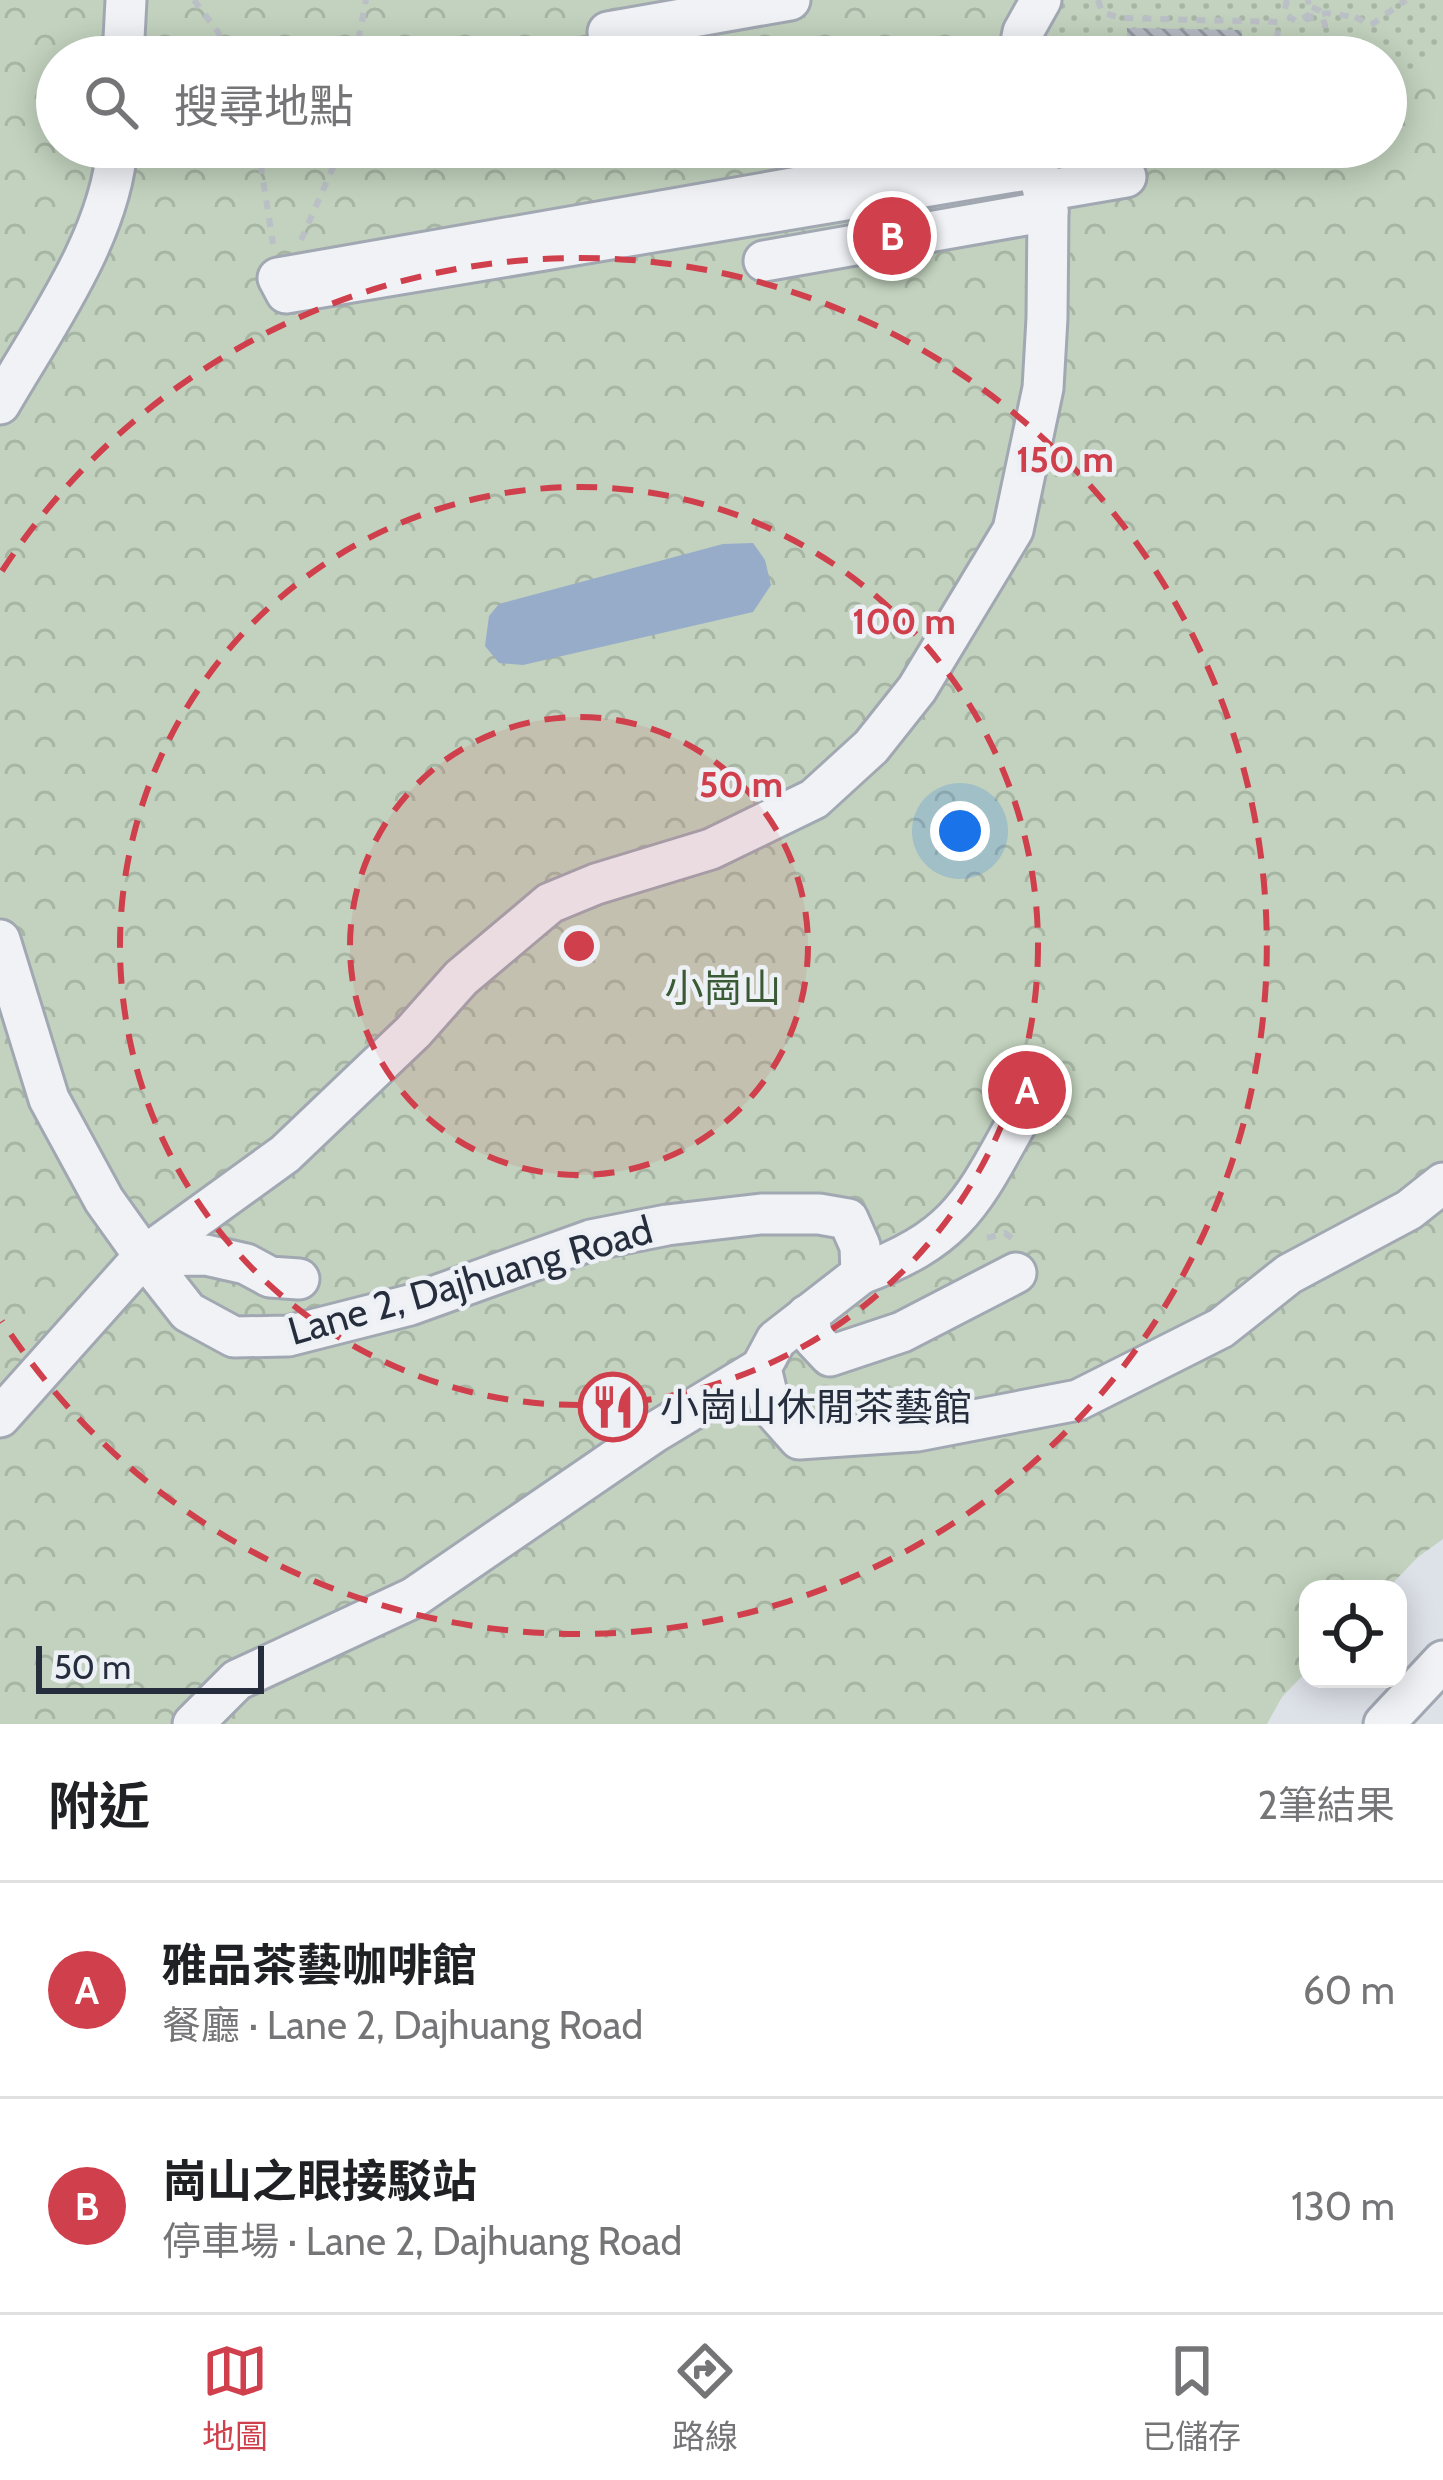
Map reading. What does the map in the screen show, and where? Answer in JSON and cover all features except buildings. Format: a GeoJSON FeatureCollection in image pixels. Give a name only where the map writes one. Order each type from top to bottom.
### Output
{"type":"FeatureCollection","features":[{"type":"Feature","properties":{"kind":"street"},"geometry":{"type":"LineString","coordinates":[[124,36],[126,0]]}},
{"type":"Feature","properties":{"kind":"street"},"geometry":{"type":"LineString","coordinates":[[608,32],[790,0]]}},
{"type":"Feature","properties":{"kind":"street"},"geometry":{"type":"LineString","coordinates":[[1023,36],[1038,1]]}},
{"type":"Feature","properties":{"kind":"street"},"geometry":{"type":"LineString","coordinates":[[0,404],[74,277],[115,181],[116,168]]}},
{"type":"Feature","properties":{"kind":"street"},"geometry":{"type":"LineString","coordinates":[[764,261],[1039,174]]}},
{"type":"Feature","properties":{"kind":"street"},"geometry":{"type":"LineString","coordinates":[[5,1407],[145,1256],[285,1154],[461,978],[550,903],[711,849],[814,799],[871,747],[917,689],[1013,530],[1043,388],[1039,174]]}},
{"type":"Feature","properties":{"kind":"street"},"geometry":{"type":"LineString","coordinates":[[278,278],[286,293],[1039,174],[1126,177]]}},
{"type":"Feature","properties":{"kind":"street","name":"Lane 2, Dajhuang Road"},"geometry":{"type":"LineString","coordinates":[[0,940],[49,1099],[104,1200],[188,1312],[234,1337],[288,1336],[410,1305],[591,1240],[760,1214],[819,1214],[848,1220],[860,1246],[861,1274]]}},
{"type":"Feature","properties":{"kind":"street"},"geometry":{"type":"LineString","coordinates":[[193,1724],[237,1680],[413,1598],[693,1407],[761,1368],[776,1340],[861,1274],[908,1256],[946,1232],[976,1194],[1025,1108]]}},
{"type":"Feature","properties":{"kind":"street"},"geometry":{"type":"LineString","coordinates":[[761,1368],[770,1406],[799,1439],[917,1431],[1078,1400],[1221,1328],[1289,1274],[1409,1210],[1443,1183]]}},
{"type":"Feature","properties":{"kind":"street"},"geometry":{"type":"LineString","coordinates":[[145,1256],[206,1255],[246,1264],[270,1277],[299,1279]]}},
{"type":"Feature","properties":{"kind":"street"},"geometry":{"type":"LineString","coordinates":[[807,1316],[814,1340],[830,1356],[902,1332],[1016,1273]]}},
{"type":"Feature","properties":{"kind":"street"},"geometry":{"type":"LineString","coordinates":[[1384,1724],[1443,1661]]}},
{"type":"Feature","properties":{"kind":"path"},"geometry":{"type":"LineString","coordinates":[[194,0],[220,36]]}},
{"type":"Feature","properties":{"kind":"path"},"geometry":{"type":"LineString","coordinates":[[359,36],[366,0]]}},
{"type":"Feature","properties":{"kind":"path"},"geometry":{"type":"LineString","coordinates":[[1098,0],[1102,12],[1120,18],[1278,22],[1278,36]]}},
{"type":"Feature","properties":{"kind":"path"},"geometry":{"type":"LineString","coordinates":[[1287,0],[1286,17],[1297,22],[1326,13],[1355,17],[1371,25],[1406,0]]}},
{"type":"Feature","properties":{"kind":"path"},"geometry":{"type":"LineString","coordinates":[[1305,20],[1309,3],[1320,11],[1325,36]]}},
{"type":"Feature","properties":{"kind":"path"},"geometry":{"type":"LineString","coordinates":[[261,168],[278,278]]}},
{"type":"Feature","properties":{"kind":"path"},"geometry":{"type":"LineString","coordinates":[[278,278],[290,265],[333,168]]}},
{"type":"Feature","properties":{"kind":"green space","name":"小崗山"},"geometry":{"type":"Polygon","coordinates":[[[0,0],[1443,0],[1443,1539],[1396,1580],[1299,1580],[1299,1679],[1267,1724],[0,1724],[0,0]]]}},
{"type":"Feature","properties":{"kind":"green space"},"geometry":{"type":"Polygon","coordinates":[[[1057,0],[1443,0],[1443,49],[1407,81],[1407,36],[1042,36],[1057,0]]]}},
{"type":"Feature","properties":{"kind":"water"},"geometry":{"type":"Polygon","coordinates":[[[753,543],[765,560],[771,585],[753,612],[523,665],[499,663],[485,646],[489,616],[499,604],[723,544],[753,543]]]}},
{"type":"Feature","properties":{"kind":"place","name":"崗山之眼接駁站"},"geometry":{"type":"Point","coordinates":[892,236]}},
{"type":"Feature","properties":{"kind":"place","name":"雅品茶藝咖啡館"},"geometry":{"type":"Point","coordinates":[1027,1090]}},
{"type":"Feature","properties":{"kind":"place","name":"小崗山休閒茶藝館"},"geometry":{"type":"Point","coordinates":[613,1407]}}]}
